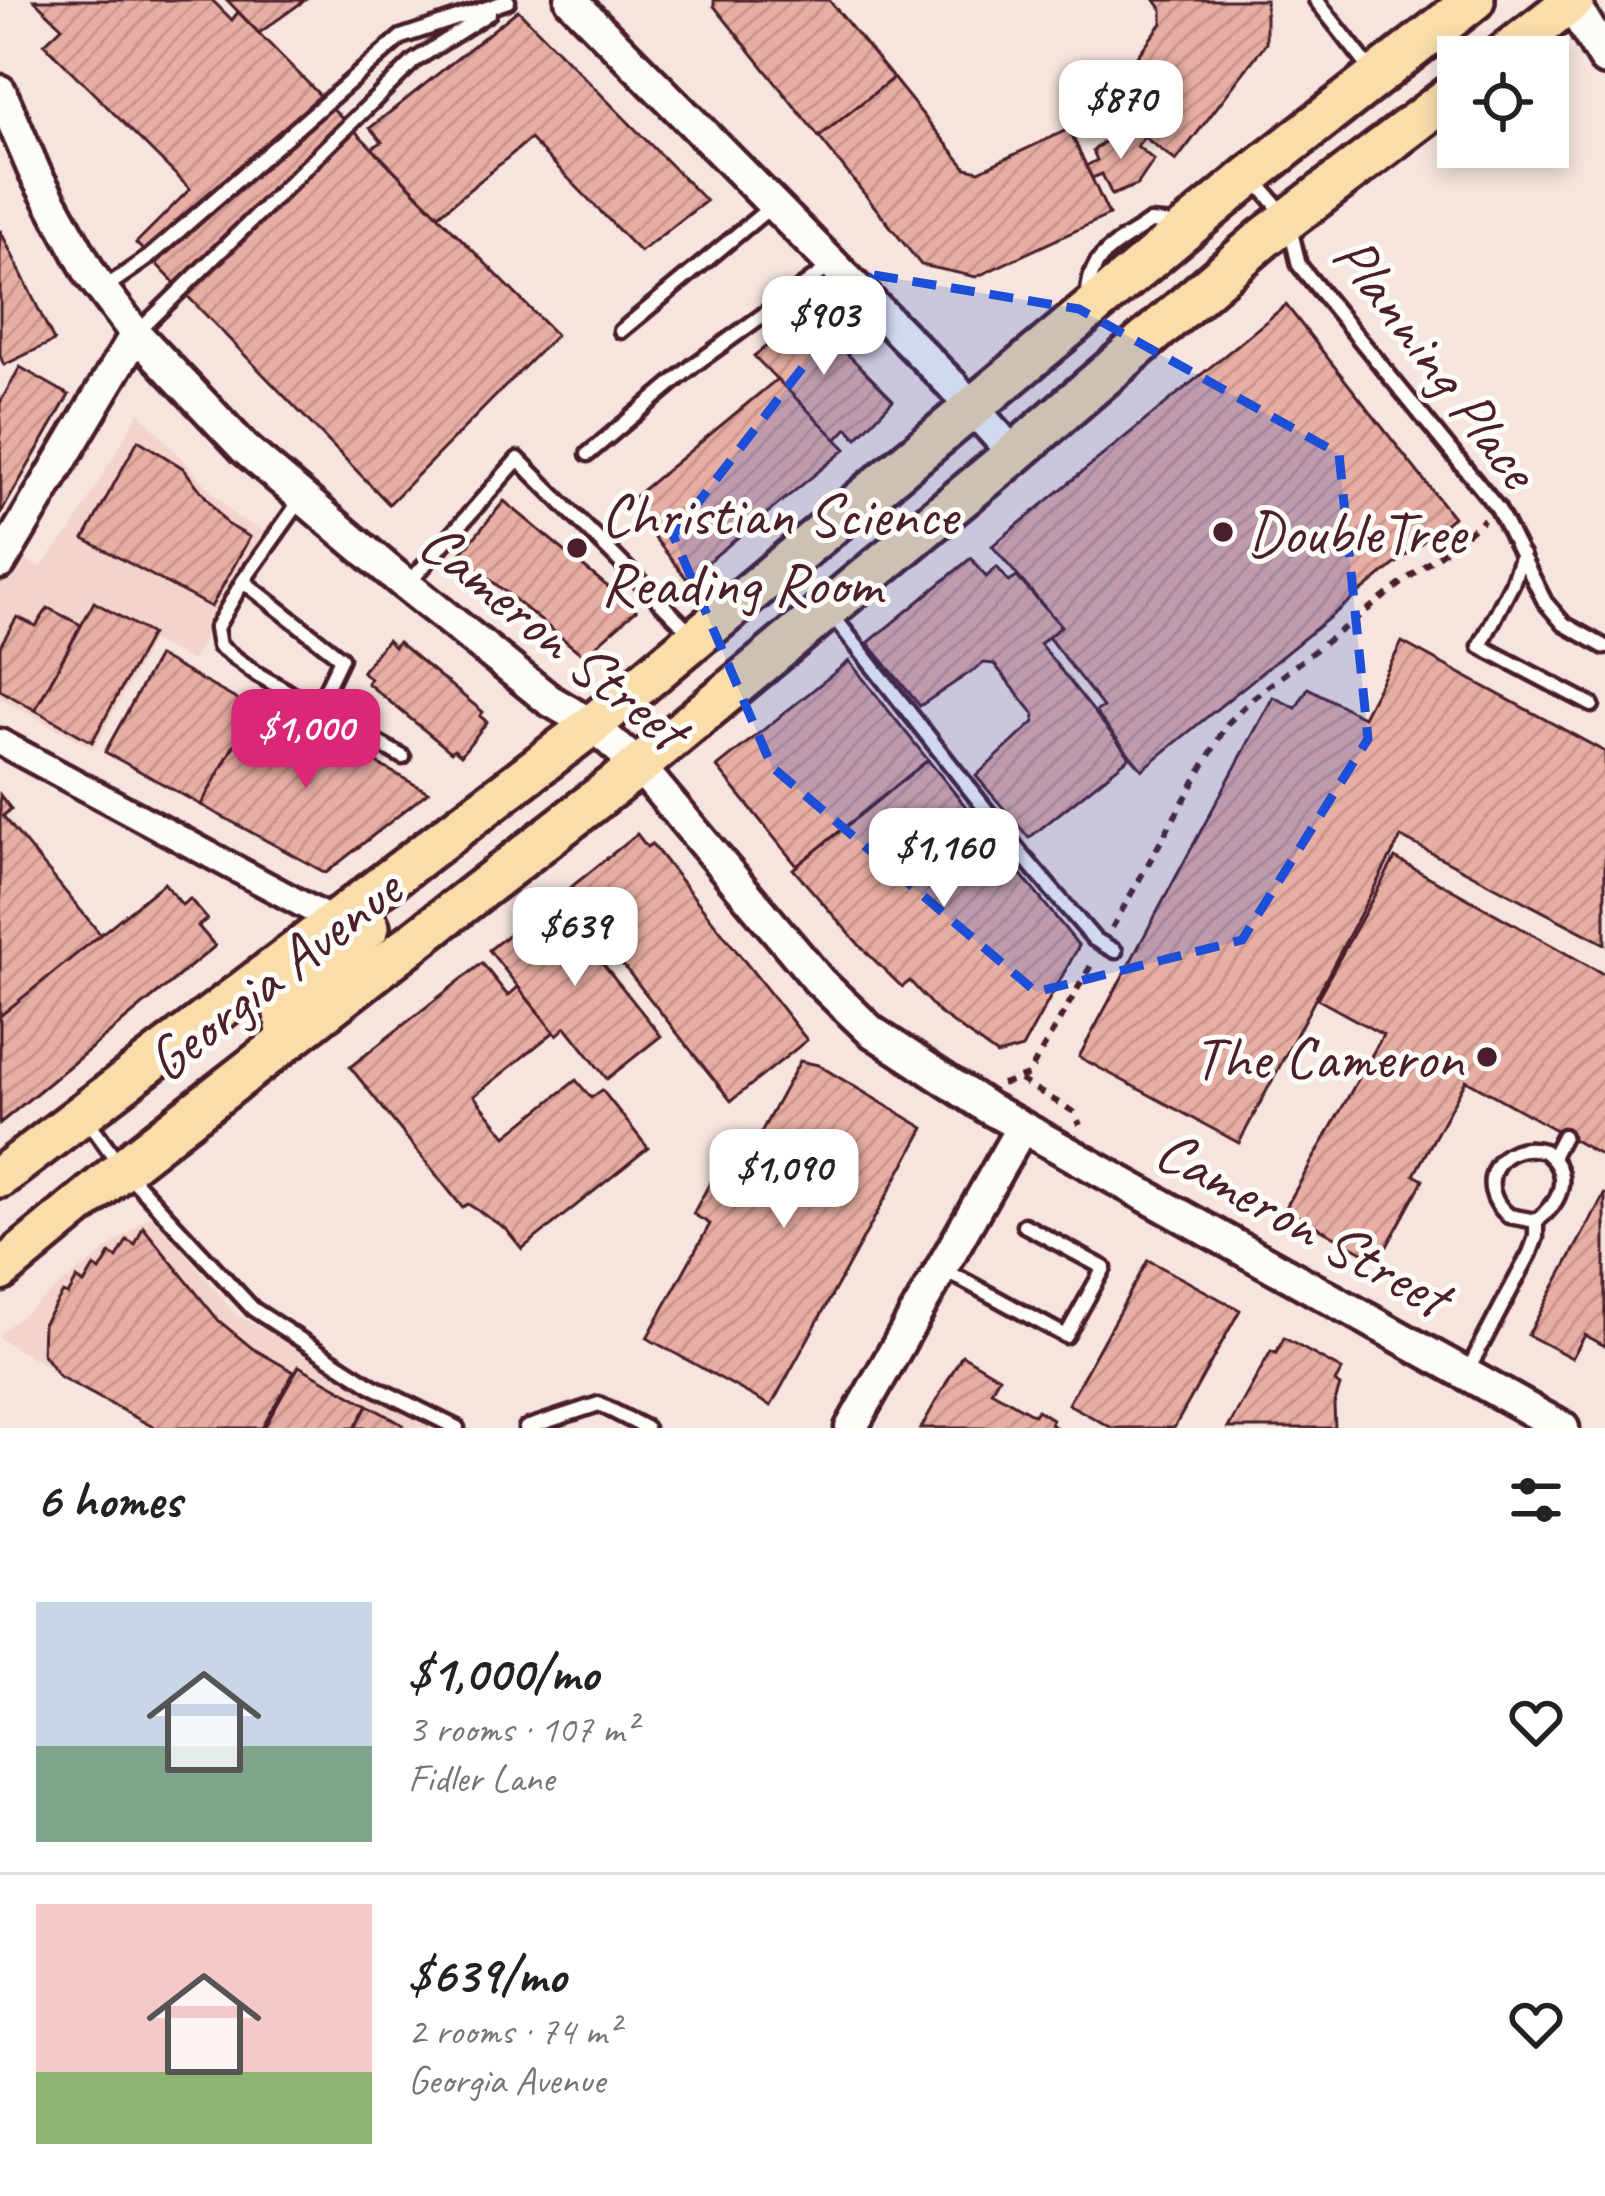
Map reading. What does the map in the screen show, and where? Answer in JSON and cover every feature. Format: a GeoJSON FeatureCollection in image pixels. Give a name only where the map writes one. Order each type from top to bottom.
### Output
{"type":"FeatureCollection","features":[{"type":"Feature","properties":{"kind":"main road","name":"Georgia Avenue"},"geometry":{"type":"LineString","coordinates":[[0,1177],[592,725],[1251,175],[1474,0]]}},
{"type":"Feature","properties":{"kind":"main road"},"geometry":{"type":"LineString","coordinates":[[1528,36],[1572,1],[1605,58]]}},
{"type":"Feature","properties":{"kind":"main road","name":"Georgia Avenue"},"geometry":{"type":"LineString","coordinates":[[0,1271],[288,1038],[639,766],[1015,454],[1288,218],[1437,106]]}},
{"type":"Feature","properties":{"kind":"main road"},"geometry":{"type":"LineString","coordinates":[[288,1038],[281,1000],[408,895],[430,849]]}},
{"type":"Feature","properties":{"kind":"street"},"geometry":{"type":"LineString","coordinates":[[571,0],[1015,454]]}},
{"type":"Feature","properties":{"kind":"street","name":"Cameron Street"},"geometry":{"type":"LineString","coordinates":[[0,92],[34,173],[102,290],[136,334],[245,449],[406,585],[639,766],[819,982],[871,1031],[988,1108],[1563,1428]]}},
{"type":"Feature","properties":{"kind":"street"},"geometry":{"type":"LineString","coordinates":[[5,542],[136,334]]}},
{"type":"Feature","properties":{"kind":"street"},"geometry":{"type":"LineString","coordinates":[[0,742],[334,922]]}},
{"type":"Feature","properties":{"kind":"street"},"geometry":{"type":"LineString","coordinates":[[851,1428],[1022,1127]]}},
{"type":"Feature","properties":{"kind":"lane"},"geometry":{"type":"LineString","coordinates":[[102,290],[149,257],[401,38],[509,0]]}},
{"type":"Feature","properties":{"kind":"lane"},"geometry":{"type":"LineString","coordinates":[[136,334],[414,61],[509,0]]}},
{"type":"Feature","properties":{"kind":"lane"},"geometry":{"type":"LineString","coordinates":[[1316,0],[1376,77]]}},
{"type":"Feature","properties":{"kind":"lane","name":"Planning Place"},"geometry":{"type":"LineString","coordinates":[[1251,175],[1288,218],[1299,266],[1498,508],[1545,602],[1564,624],[1605,647]]}},
{"type":"Feature","properties":{"kind":"lane"},"geometry":{"type":"LineString","coordinates":[[621,331],[773,204]]}},
{"type":"Feature","properties":{"kind":"lane"},"geometry":{"type":"LineString","coordinates":[[587,454],[694,365],[833,265]]}},
{"type":"Feature","properties":{"kind":"lane"},"geometry":{"type":"LineString","coordinates":[[406,585],[518,459],[696,638]]}},
{"type":"Feature","properties":{"kind":"lane"},"geometry":{"type":"LineString","coordinates":[[302,497],[243,581],[217,628],[219,646],[403,757]]}},
{"type":"Feature","properties":{"kind":"lane"},"geometry":{"type":"LineString","coordinates":[[1522,555],[1480,646],[1592,705]]}},
{"type":"Feature","properties":{"kind":"lane"},"geometry":{"type":"LineString","coordinates":[[243,581],[341,658],[317,708]]}},
{"type":"Feature","properties":{"kind":"lane"},"geometry":{"type":"LineString","coordinates":[[827,609],[1022,856],[1094,939],[1109,948]]}},
{"type":"Feature","properties":{"kind":"lane"},"geometry":{"type":"LineString","coordinates":[[83,1114],[123,1169],[253,1309],[374,1387],[458,1428]]}},
{"type":"Feature","properties":{"kind":"lane"},"geometry":{"type":"LineString","coordinates":[[1552,1157],[1563,1136]]}},
{"type":"Feature","properties":{"kind":"lane"},"geometry":{"type":"LineString","coordinates":[[1466,1375],[1530,1252],[1536,1221],[1558,1199],[1563,1181],[1552,1157],[1533,1148],[1513,1150],[1492,1172],[1492,1196],[1509,1216],[1536,1221]]}},
{"type":"Feature","properties":{"kind":"lane"},"geometry":{"type":"LineString","coordinates":[[940,1268],[1066,1336],[1104,1268],[1024,1226]]}},
{"type":"Feature","properties":{"kind":"lane"},"geometry":{"type":"LineString","coordinates":[[526,1428],[599,1404],[646,1428]]}},
{"type":"Feature","properties":{"kind":"path"},"geometry":{"type":"LineString","coordinates":[[988,1108],[1003,1083],[1028,1075],[1109,948],[1227,724],[1253,698],[1498,508]]}},
{"type":"Feature","properties":{"kind":"highlighted area"},"geometry":{"type":"Polygon","coordinates":[[[874,275],[1079,309],[1339,454],[1368,739],[1242,940],[1036,992],[772,767],[673,535],[874,275]]]}},
{"type":"Feature","properties":{"kind":"shaded area"},"geometry":{"type":"Polygon","coordinates":[[[139,412],[236,517],[263,531],[192,661],[152,641],[94,749],[0,698],[0,548],[40,567],[72,529],[139,412]]]}},
{"type":"Feature","properties":{"kind":"shaded area"},"geometry":{"type":"Polygon","coordinates":[[[153,1213],[235,1314],[447,1428],[155,1428],[0,1339],[0,1333],[153,1213]]]}},
{"type":"Feature","properties":{"kind":"building"},"geometry":{"type":"Polygon","coordinates":[[[34,0],[212,0],[232,20],[238,12],[556,335],[389,504],[136,243],[190,189],[44,44],[62,27],[34,0]]]}},
{"type":"Feature","properties":{"kind":"building"},"geometry":{"type":"Polygon","coordinates":[[[227,0],[305,0],[259,33],[227,0]]]}},
{"type":"Feature","properties":{"kind":"building"},"geometry":{"type":"Polygon","coordinates":[[[714,0],[829,0],[893,78],[819,137],[714,6],[714,0]]]}},
{"type":"Feature","properties":{"kind":"building"},"geometry":{"type":"Polygon","coordinates":[[[1155,0],[1266,0],[1266,43],[1176,161],[1101,105],[1162,23],[1162,10],[1155,0]]]}},
{"type":"Feature","properties":{"kind":"building"},"geometry":{"type":"Polygon","coordinates":[[[518,10],[706,201],[640,252],[530,139],[439,215],[372,148],[382,142],[370,128],[518,10]]]}},
{"type":"Feature","properties":{"kind":"building"},"geometry":{"type":"Polygon","coordinates":[[[893,78],[966,168],[979,171],[1069,129],[1109,215],[976,277],[921,265],[819,137],[893,78]]]}},
{"type":"Feature","properties":{"kind":"building"},"geometry":{"type":"Polygon","coordinates":[[[1133,129],[1144,137],[1137,146],[1154,160],[1137,185],[1112,195],[1102,174],[1092,178],[1086,166],[1097,160],[1093,151],[1116,131],[1126,138],[1133,129]]]}},
{"type":"Feature","properties":{"kind":"building"},"geometry":{"type":"Polygon","coordinates":[[[0,230],[54,341],[4,365],[0,356],[0,230]]]}},
{"type":"Feature","properties":{"kind":"building","name":"DoubleTree"},"geometry":{"type":"Polygon","coordinates":[[[1286,305],[1453,517],[1142,770],[1095,712],[1103,707],[1048,637],[1061,626],[992,546],[1286,305]]]}},
{"type":"Feature","properties":{"kind":"building"},"geometry":{"type":"Polygon","coordinates":[[[807,313],[893,400],[857,438],[847,428],[836,440],[754,356],[807,313]]]}},
{"type":"Feature","properties":{"kind":"building"},"geometry":{"type":"Polygon","coordinates":[[[20,367],[69,395],[1,513],[0,403],[20,367]]]}},
{"type":"Feature","properties":{"kind":"building"},"geometry":{"type":"Polygon","coordinates":[[[777,379],[846,449],[687,579],[627,503],[777,379]]]}},
{"type":"Feature","properties":{"kind":"building"},"geometry":{"type":"Polygon","coordinates":[[[138,440],[183,468],[227,524],[250,537],[211,607],[84,539],[138,440]]]}},
{"type":"Feature","properties":{"kind":"building"},"geometry":{"type":"Polygon","coordinates":[[[504,501],[636,610],[584,656],[460,555],[504,501]]]}},
{"type":"Feature","properties":{"kind":"building"},"geometry":{"type":"Polygon","coordinates":[[[971,558],[986,577],[997,567],[1009,582],[1017,577],[1061,626],[1040,644],[1130,757],[1029,838],[976,776],[1034,722],[1034,714],[994,664],[984,663],[920,706],[868,643],[971,558]]]}},
{"type":"Feature","properties":{"kind":"building"},"geometry":{"type":"Polygon","coordinates":[[[94,602],[151,634],[92,742],[35,710],[94,602]]]}},
{"type":"Feature","properties":{"kind":"building"},"geometry":{"type":"Polygon","coordinates":[[[48,608],[81,625],[35,710],[0,690],[0,646],[17,617],[36,626],[48,608]]]}},
{"type":"Feature","properties":{"kind":"building"},"geometry":{"type":"Polygon","coordinates":[[[387,640],[394,647],[398,642],[483,712],[480,716],[487,722],[461,755],[454,749],[451,752],[367,683],[370,679],[362,671],[387,640]]]}},
{"type":"Feature","properties":{"kind":"building"},"geometry":{"type":"Polygon","coordinates":[[[1402,642],[1605,752],[1605,944],[1401,837],[1239,1143],[1079,1057],[1273,697],[1296,708],[1308,688],[1363,717],[1402,642]]]}},
{"type":"Feature","properties":{"kind":"building"},"geometry":{"type":"Polygon","coordinates":[[[158,656],[254,709],[201,805],[105,752],[158,656]]]}},
{"type":"Feature","properties":{"kind":"building"},"geometry":{"type":"Polygon","coordinates":[[[849,661],[928,760],[797,866],[717,767],[849,661]]]}},
{"type":"Feature","properties":{"kind":"building"},"geometry":{"type":"Polygon","coordinates":[[[254,709],[275,722],[282,710],[428,792],[326,873],[201,805],[254,709]]]}},
{"type":"Feature","properties":{"kind":"building"},"geometry":{"type":"Polygon","coordinates":[[[928,760],[1079,946],[1022,1048],[997,1055],[938,1012],[910,981],[902,987],[793,869],[928,760]]]}},
{"type":"Feature","properties":{"kind":"building"},"geometry":{"type":"Polygon","coordinates":[[[0,795],[11,809],[3,816],[101,935],[164,883],[182,905],[190,899],[207,919],[198,926],[215,946],[0,1123],[0,795]]]}},
{"type":"Feature","properties":{"kind":"building"},"geometry":{"type":"Polygon","coordinates":[[[637,834],[647,847],[652,844],[807,1040],[731,1101],[565,892],[637,834]]]}},
{"type":"Feature","properties":{"kind":"building","name":"The Cameron"},"geometry":{"type":"Polygon","coordinates":[[[1395,858],[1605,975],[1605,1151],[1602,1156],[1466,1080],[1414,1175],[1423,1180],[1379,1261],[1285,1209],[1383,1035],[1317,999],[1395,858]]]}},
{"type":"Feature","properties":{"kind":"building"},"geometry":{"type":"Polygon","coordinates":[[[164,883],[182,905],[190,899],[207,919],[198,926],[215,946],[0,1123],[0,1016],[164,883]]]}},
{"type":"Feature","properties":{"kind":"building"},"geometry":{"type":"Polygon","coordinates":[[[552,900],[661,1036],[607,1079],[566,1027],[557,1035],[554,1032],[489,950],[552,900]]]}},
{"type":"Feature","properties":{"kind":"building"},"geometry":{"type":"Polygon","coordinates":[[[482,963],[508,996],[518,987],[554,1032],[474,1096],[506,1136],[576,1080],[591,1098],[602,1090],[648,1148],[522,1249],[506,1229],[468,1204],[462,1207],[350,1067],[482,963]]]}},
{"type":"Feature","properties":{"kind":"building"},"geometry":{"type":"Polygon","coordinates":[[[800,1061],[818,1065],[924,1128],[771,1406],[647,1338],[710,1224],[693,1214],[724,1157],[742,1167],[800,1061]]]}},
{"type":"Feature","properties":{"kind":"building"},"geometry":{"type":"Polygon","coordinates":[[[1605,1193],[1605,1346],[1585,1335],[1572,1358],[1528,1335],[1605,1193]]]}},
{"type":"Feature","properties":{"kind":"building"},"geometry":{"type":"Polygon","coordinates":[[[143,1227],[219,1321],[252,1348],[294,1372],[262,1428],[155,1428],[59,1376],[42,1353],[43,1324],[63,1293],[68,1295],[77,1279],[84,1284],[94,1267],[100,1271],[110,1254],[117,1258],[127,1240],[135,1245],[143,1227]]]}},
{"type":"Feature","properties":{"kind":"building"},"geometry":{"type":"Polygon","coordinates":[[[1148,1260],[1240,1310],[1174,1428],[1112,1428],[1068,1404],[1148,1260]]]}},
{"type":"Feature","properties":{"kind":"building"},"geometry":{"type":"Polygon","coordinates":[[[1284,1338],[1342,1370],[1335,1382],[1340,1386],[1334,1405],[1335,1428],[1228,1428],[1271,1351],[1276,1353],[1284,1338]]]}},
{"type":"Feature","properties":{"kind":"building"},"geometry":{"type":"Polygon","coordinates":[[[962,1355],[999,1377],[991,1391],[1034,1415],[1037,1410],[1057,1428],[921,1428],[962,1355]]]}},
{"type":"Feature","properties":{"kind":"building"},"geometry":{"type":"Polygon","coordinates":[[[299,1366],[368,1405],[355,1428],[264,1428],[299,1366]]]}},
{"type":"Feature","properties":{"kind":"building"},"geometry":{"type":"Polygon","coordinates":[[[368,1405],[403,1425],[355,1428],[368,1405]]]}},
{"type":"Feature","properties":{"kind":"place","name":"DoubleTree"},"geometry":{"type":"Point","coordinates":[1223,532]}},
{"type":"Feature","properties":{"kind":"place","name":"Christian Science Reading Room"},"geometry":{"type":"Point","coordinates":[577,548]}},
{"type":"Feature","properties":{"kind":"place","name":"The Cameron"},"geometry":{"type":"Point","coordinates":[1487,1057]}}]}
